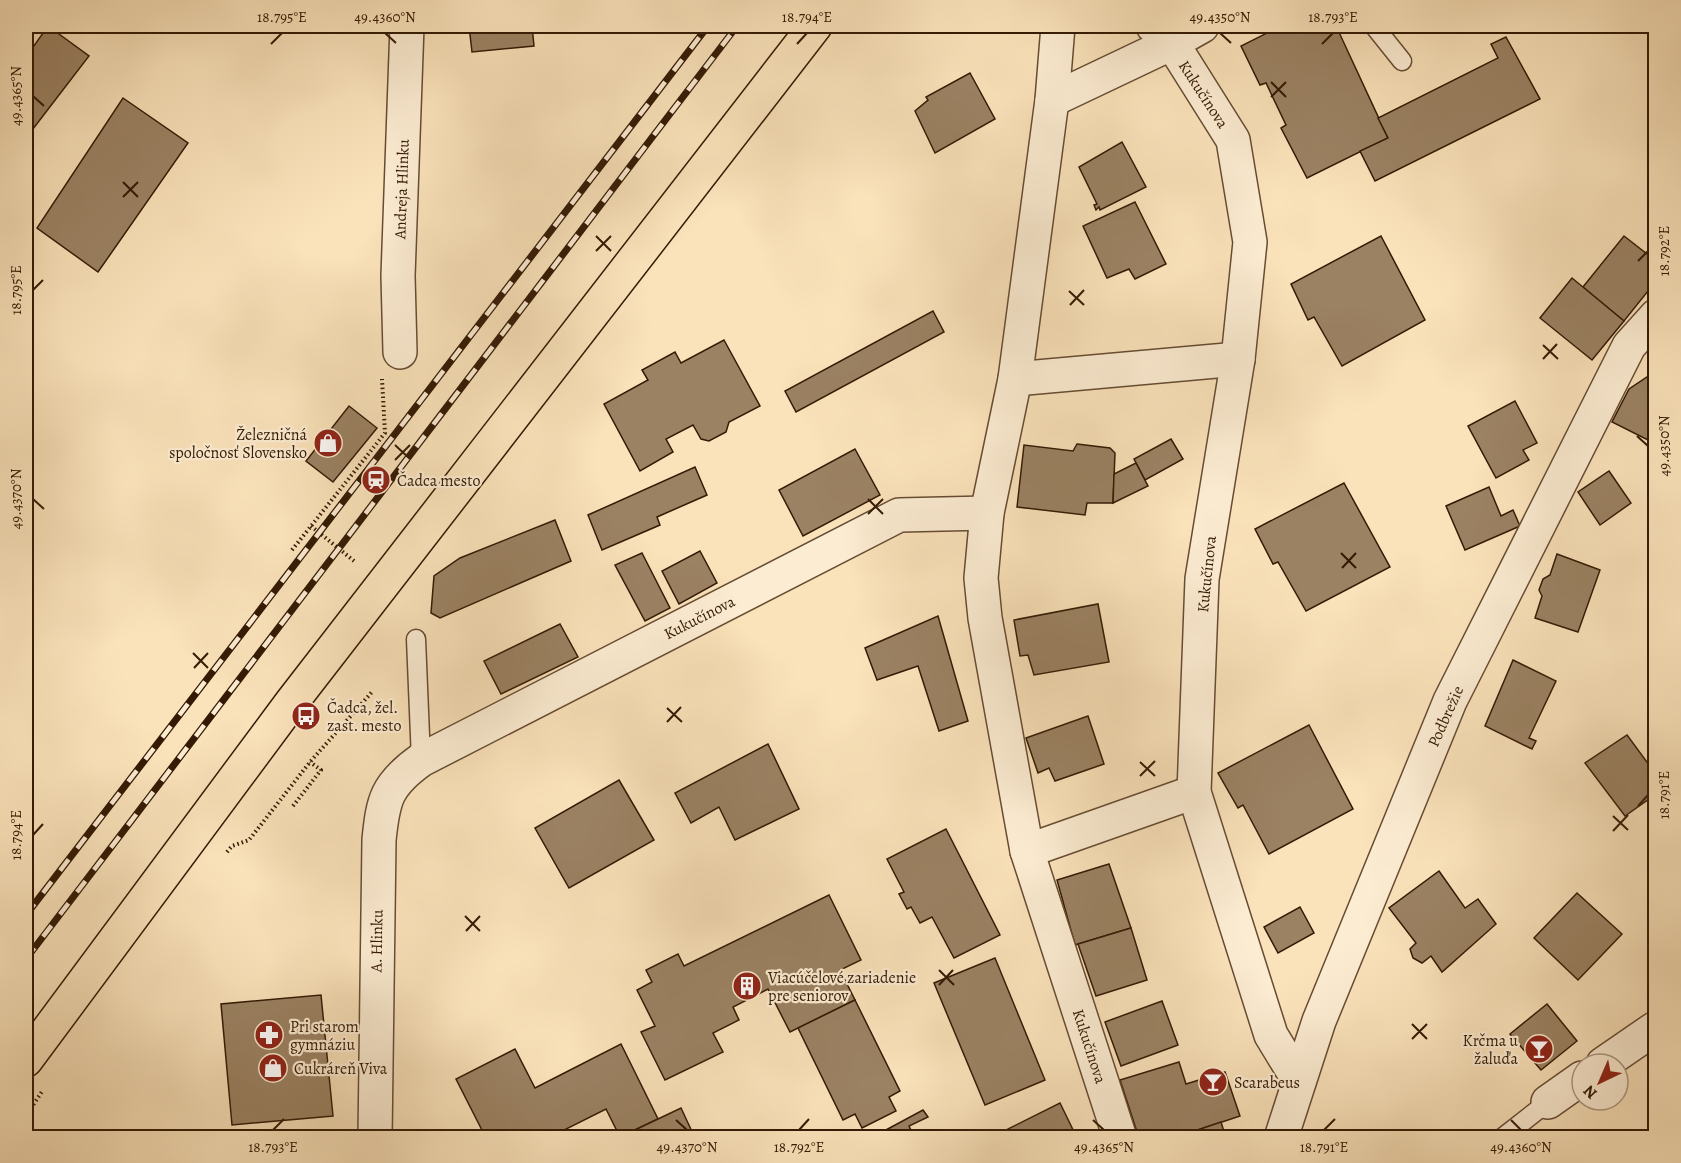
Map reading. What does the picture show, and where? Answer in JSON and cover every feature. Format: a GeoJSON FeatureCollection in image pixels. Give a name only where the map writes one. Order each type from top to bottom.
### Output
{"type":"FeatureCollection","features":[{"type":"Feature","properties":{"kind":"main road"},"geometry":{"type":"LineString","coordinates":[[26,1060],[291,703],[815,26]]}},
{"type":"Feature","properties":{"kind":"street","name":"Andreja Hlinku"},"geometry":{"type":"LineString","coordinates":[[391,365],[398,276],[407,26]]}},
{"type":"Feature","properties":{"kind":"street","name":"Kukučínova"},"geometry":{"type":"LineString","coordinates":[[1059,26],[1052,100],[1015,379],[987,513],[981,578],[985,618],[1027,851],[1120,1137]]}},
{"type":"Feature","properties":{"kind":"street","name":"Kukučínova"},"geometry":{"type":"LineString","coordinates":[[1052,100],[1162,34],[1202,26]]}},
{"type":"Feature","properties":{"kind":"street","name":"Kukučínova"},"geometry":{"type":"LineString","coordinates":[[1162,34],[1233,140],[1250,242],[1238,359],[1202,579],[1194,792],[1271,1035],[1299,1081]]}},
{"type":"Feature","properties":{"kind":"street","name":"Podbrežie"},"geometry":{"type":"LineString","coordinates":[[1281,1137],[1318,1021],[1450,701],[1629,346],[1656,316]]}},
{"type":"Feature","properties":{"kind":"street"},"geometry":{"type":"LineString","coordinates":[[1015,379],[1238,359]]}},
{"type":"Feature","properties":{"kind":"street","name":"Kukučínova"},"geometry":{"type":"LineString","coordinates":[[421,760],[899,515],[987,513]]}},
{"type":"Feature","properties":{"kind":"street","name":"A. Hlinku"},"geometry":{"type":"LineString","coordinates":[[375,1137],[374,1022],[379,840],[382,810],[393,784],[421,760]]}},
{"type":"Feature","properties":{"kind":"street"},"geometry":{"type":"LineString","coordinates":[[1027,851],[1194,792]]}},
{"type":"Feature","properties":{"kind":"street"},"geometry":{"type":"LineString","coordinates":[[1620,1052],[1655,1028]]}},
{"type":"Feature","properties":{"kind":"street"},"geometry":{"type":"LineString","coordinates":[[1548,1102],[1570,1086]]}},
{"type":"Feature","properties":{"kind":"lane"},"geometry":{"type":"LineString","coordinates":[[1374,26],[1402,61]]}},
{"type":"Feature","properties":{"kind":"lane"},"geometry":{"type":"LineString","coordinates":[[416,639],[421,760]]}},
{"type":"Feature","properties":{"kind":"lane"},"geometry":{"type":"LineString","coordinates":[[1502,1137],[1548,1102]]}},
{"type":"Feature","properties":{"kind":"path"},"geometry":{"type":"LineString","coordinates":[[292,550],[385,434],[391,365]]}},
{"type":"Feature","properties":{"kind":"path"},"geometry":{"type":"LineString","coordinates":[[311,526],[354,561]]}},
{"type":"Feature","properties":{"kind":"path"},"geometry":{"type":"LineString","coordinates":[[293,806],[321,770],[310,762],[372,692]]}},
{"type":"Feature","properties":{"kind":"building"},"geometry":{"type":"Polygon","coordinates":[[[48,26],[89,56],[26,138],[26,57],[48,26]]]}},
{"type":"Feature","properties":{"kind":"building"},"geometry":{"type":"Polygon","coordinates":[[[469,26],[532,26],[534,46],[472,52],[469,26]]]}},
{"type":"Feature","properties":{"kind":"building"},"geometry":{"type":"Polygon","coordinates":[[[1281,26],[1325,26],[1328,33],[1337,28],[1388,138],[1307,178],[1281,128],[1286,125],[1266,83],[1260,85],[1241,46],[1281,26]]]}},
{"type":"Feature","properties":{"kind":"building"},"geometry":{"type":"Polygon","coordinates":[[[1506,37],[1540,99],[1375,181],[1360,151],[1388,138],[1378,118],[1498,58],[1491,44],[1506,37]]]}},
{"type":"Feature","properties":{"kind":"building"},"geometry":{"type":"Polygon","coordinates":[[[970,73],[995,119],[935,153],[915,111],[928,100],[926,97],[970,73]]]}},
{"type":"Feature","properties":{"kind":"building"},"geometry":{"type":"Polygon","coordinates":[[[123,98],[188,143],[98,272],[37,228],[123,98]]]}},
{"type":"Feature","properties":{"kind":"building"},"geometry":{"type":"Polygon","coordinates":[[[1122,142],[1146,187],[1096,210],[1094,205],[1097,204],[1079,167],[1122,142]]]}},
{"type":"Feature","properties":{"kind":"building"},"geometry":{"type":"Polygon","coordinates":[[[1135,202],[1166,264],[1135,279],[1129,269],[1107,278],[1083,226],[1135,202]]]}},
{"type":"Feature","properties":{"kind":"building"},"geometry":{"type":"Polygon","coordinates":[[[1381,236],[1425,320],[1342,366],[1314,317],[1308,320],[1291,284],[1381,236]]]}},
{"type":"Feature","properties":{"kind":"building"},"geometry":{"type":"Polygon","coordinates":[[[1624,236],[1656,261],[1656,281],[1624,321],[1583,287],[1624,236]]]}},
{"type":"Feature","properties":{"kind":"building"},"geometry":{"type":"Polygon","coordinates":[[[1572,278],[1624,321],[1592,360],[1540,318],[1572,278]]]}},
{"type":"Feature","properties":{"kind":"building"},"geometry":{"type":"Polygon","coordinates":[[[933,311],[944,332],[796,412],[785,391],[933,311]]]}},
{"type":"Feature","properties":{"kind":"building"},"geometry":{"type":"Polygon","coordinates":[[[724,340],[760,406],[729,422],[726,432],[709,441],[701,439],[693,425],[666,439],[673,452],[640,471],[604,404],[648,380],[642,370],[675,352],[681,363],[724,340]]]}},
{"type":"Feature","properties":{"kind":"building"},"geometry":{"type":"Polygon","coordinates":[[[1656,371],[1656,436],[1652,442],[1612,422],[1629,389],[1656,371]]]}},
{"type":"Feature","properties":{"kind":"building"},"geometry":{"type":"Polygon","coordinates":[[[1515,401],[1537,443],[1523,450],[1529,460],[1496,478],[1468,426],[1515,401]]]}},
{"type":"Feature","properties":{"kind":"building"},"geometry":{"type":"Polygon","coordinates":[[[349,406],[377,428],[333,482],[306,461],[349,406]]]}},
{"type":"Feature","properties":{"kind":"building"},"geometry":{"type":"Polygon","coordinates":[[[1171,439],[1183,459],[1145,480],[1134,459],[1171,439]]]}},
{"type":"Feature","properties":{"kind":"building"},"geometry":{"type":"Polygon","coordinates":[[[1077,444],[1110,448],[1115,453],[1113,503],[1087,503],[1085,515],[1017,507],[1024,445],[1073,451],[1077,444]]]}},
{"type":"Feature","properties":{"kind":"building"},"geometry":{"type":"Polygon","coordinates":[[[855,449],[880,495],[803,536],[779,490],[855,449]]]}},
{"type":"Feature","properties":{"kind":"building"},"geometry":{"type":"Polygon","coordinates":[[[1136,463],[1148,486],[1113,503],[1114,474],[1136,463]]]}},
{"type":"Feature","properties":{"kind":"building"},"geometry":{"type":"Polygon","coordinates":[[[695,467],[707,495],[657,517],[660,525],[602,550],[588,515],[695,467]]]}},
{"type":"Feature","properties":{"kind":"building"},"geometry":{"type":"Polygon","coordinates":[[[1609,471],[1631,503],[1600,525],[1578,492],[1609,471]]]}},
{"type":"Feature","properties":{"kind":"building"},"geometry":{"type":"Polygon","coordinates":[[[1344,483],[1390,567],[1306,611],[1278,562],[1273,564],[1255,529],[1344,483]]]}},
{"type":"Feature","properties":{"kind":"building"},"geometry":{"type":"Polygon","coordinates":[[[1489,487],[1501,516],[1513,510],[1520,526],[1465,550],[1446,506],[1489,487]]]}},
{"type":"Feature","properties":{"kind":"building"},"geometry":{"type":"Polygon","coordinates":[[[555,520],[571,561],[440,618],[431,613],[434,576],[460,558],[555,520]]]}},
{"type":"Feature","properties":{"kind":"building"},"geometry":{"type":"Polygon","coordinates":[[[700,551],[717,583],[679,604],[662,571],[700,551]]]}},
{"type":"Feature","properties":{"kind":"building"},"geometry":{"type":"Polygon","coordinates":[[[642,553],[670,608],[645,621],[615,565],[642,553]]]}},
{"type":"Feature","properties":{"kind":"building"},"geometry":{"type":"Polygon","coordinates":[[[1557,554],[1600,570],[1578,632],[1535,618],[1542,596],[1539,590],[1543,579],[1550,575],[1557,554]]]}},
{"type":"Feature","properties":{"kind":"building"},"geometry":{"type":"Polygon","coordinates":[[[1098,604],[1109,662],[1034,675],[1028,655],[1020,656],[1014,620],[1098,604]]]}},
{"type":"Feature","properties":{"kind":"building"},"geometry":{"type":"Polygon","coordinates":[[[938,616],[968,721],[939,731],[918,666],[877,680],[865,648],[938,616]]]}},
{"type":"Feature","properties":{"kind":"building"},"geometry":{"type":"Polygon","coordinates":[[[560,624],[578,657],[501,694],[484,661],[560,624]]]}},
{"type":"Feature","properties":{"kind":"building"},"geometry":{"type":"Polygon","coordinates":[[[1513,660],[1556,681],[1529,738],[1536,741],[1532,749],[1485,726],[1513,660]]]}},
{"type":"Feature","properties":{"kind":"building"},"geometry":{"type":"Polygon","coordinates":[[[1088,716],[1104,764],[1055,781],[1049,768],[1038,773],[1026,738],[1088,716]]]}},
{"type":"Feature","properties":{"kind":"building"},"geometry":{"type":"Polygon","coordinates":[[[1309,725],[1353,809],[1269,854],[1243,805],[1238,808],[1218,773],[1309,725]]]}},
{"type":"Feature","properties":{"kind":"building"},"geometry":{"type":"Polygon","coordinates":[[[1627,735],[1655,773],[1652,775],[1656,779],[1656,794],[1625,816],[1585,763],[1627,735]]]}},
{"type":"Feature","properties":{"kind":"building"},"geometry":{"type":"Polygon","coordinates":[[[768,744],[799,809],[735,840],[719,807],[691,823],[675,793],[768,744]]]}},
{"type":"Feature","properties":{"kind":"building"},"geometry":{"type":"Polygon","coordinates":[[[619,780],[654,840],[569,888],[535,828],[619,780]]]}},
{"type":"Feature","properties":{"kind":"building"},"geometry":{"type":"Polygon","coordinates":[[[946,829],[1000,935],[954,958],[932,917],[920,923],[911,907],[907,909],[899,894],[904,892],[887,859],[946,829]]]}},
{"type":"Feature","properties":{"kind":"building"},"geometry":{"type":"Polygon","coordinates":[[[1109,864],[1131,928],[1075,945],[1057,880],[1109,864]]]}},
{"type":"Feature","properties":{"kind":"building"},"geometry":{"type":"Polygon","coordinates":[[[1439,871],[1465,908],[1478,899],[1496,924],[1442,972],[1431,956],[1422,963],[1413,958],[1410,949],[1416,943],[1389,908],[1439,871]]]}},
{"type":"Feature","properties":{"kind":"building"},"geometry":{"type":"Polygon","coordinates":[[[1577,893],[1622,934],[1578,980],[1534,938],[1577,893]]]}},
{"type":"Feature","properties":{"kind":"building","name":"Viacúčelové zariadenie pre seniorov"},"geometry":{"type":"Polygon","coordinates":[[[829,895],[861,960],[840,970],[855,1000],[790,1032],[768,989],[733,1007],[739,1020],[713,1033],[723,1052],[665,1080],[641,1032],[655,1026],[637,990],[652,982],[646,970],[678,954],[684,966],[829,895]]]}},
{"type":"Feature","properties":{"kind":"building"},"geometry":{"type":"Polygon","coordinates":[[[1300,907],[1314,933],[1278,953],[1264,927],[1300,907]]]}},
{"type":"Feature","properties":{"kind":"building"},"geometry":{"type":"Polygon","coordinates":[[[1131,928],[1147,980],[1096,996],[1078,944],[1131,928]]]}},
{"type":"Feature","properties":{"kind":"building"},"geometry":{"type":"Polygon","coordinates":[[[995,958],[1045,1080],[985,1105],[934,983],[995,958]]]}},
{"type":"Feature","properties":{"kind":"building"},"geometry":{"type":"Polygon","coordinates":[[[321,995],[333,1116],[232,1125],[221,1004],[321,995]]]}},
{"type":"Feature","properties":{"kind":"building"},"geometry":{"type":"Polygon","coordinates":[[[855,1000],[900,1091],[889,1097],[896,1111],[862,1128],[855,1114],[843,1120],[798,1028],[855,1000]]]}},
{"type":"Feature","properties":{"kind":"building"},"geometry":{"type":"Polygon","coordinates":[[[1162,1001],[1178,1045],[1121,1066],[1105,1022],[1162,1001]]]}},
{"type":"Feature","properties":{"kind":"building"},"geometry":{"type":"Polygon","coordinates":[[[1547,1004],[1577,1041],[1541,1070],[1510,1034],[1547,1004]]]}},
{"type":"Feature","properties":{"kind":"building"},"geometry":{"type":"Polygon","coordinates":[[[621,1044],[658,1119],[620,1137],[606,1109],[562,1131],[565,1138],[486,1138],[456,1079],[515,1049],[535,1088],[621,1044]]]}},
{"type":"Feature","properties":{"kind":"building"},"geometry":{"type":"Polygon","coordinates":[[[1179,1062],[1186,1084],[1225,1072],[1240,1116],[1174,1138],[1139,1138],[1120,1080],[1179,1062]]]}},
{"type":"Feature","properties":{"kind":"building"},"geometry":{"type":"Polygon","coordinates":[[[1060,1103],[1077,1138],[990,1138],[1060,1103]]]}},
{"type":"Feature","properties":{"kind":"building"},"geometry":{"type":"Polygon","coordinates":[[[681,1108],[695,1138],[618,1138],[658,1119],[681,1108]]]}},
{"type":"Feature","properties":{"kind":"building"},"geometry":{"type":"Polygon","coordinates":[[[923,1110],[928,1117],[909,1126],[915,1138],[871,1138],[923,1110]]]}},
{"type":"Feature","properties":{"kind":"building"},"geometry":{"type":"Polygon","coordinates":[[[1221,1122],[1226,1138],[1174,1138],[1221,1122]]]}},
{"type":"Feature","properties":{"kind":"railway"},"geometry":{"type":"LineString","coordinates":[[26,915],[708,26]]}},
{"type":"Feature","properties":{"kind":"railway"},"geometry":{"type":"LineString","coordinates":[[26,959],[737,26]]}},
{"type":"Feature","properties":{"kind":"place","name":"Železničná spoločnosť Slovensko"},"geometry":{"type":"Point","coordinates":[328,443]}},
{"type":"Feature","properties":{"kind":"place","name":"Čadca mesto"},"geometry":{"type":"Point","coordinates":[376,480]}},
{"type":"Feature","properties":{"kind":"place","name":"Čadca, žel. zast. mesto"},"geometry":{"type":"Point","coordinates":[306,716]}},
{"type":"Feature","properties":{"kind":"place","name":"Viacúčelové zariadenie pre seniorov"},"geometry":{"type":"Point","coordinates":[747,986]}},
{"type":"Feature","properties":{"kind":"place","name":"Pri starom gymnáziu"},"geometry":{"type":"Point","coordinates":[269,1035]}},
{"type":"Feature","properties":{"kind":"place","name":"Krčma u žaluďa"},"geometry":{"type":"Point","coordinates":[1539,1049]}},
{"type":"Feature","properties":{"kind":"place","name":"Cukráreň Viva"},"geometry":{"type":"Point","coordinates":[273,1068]}},
{"type":"Feature","properties":{"kind":"place","name":"Scarabeus"},"geometry":{"type":"Point","coordinates":[1213,1082]}}]}
